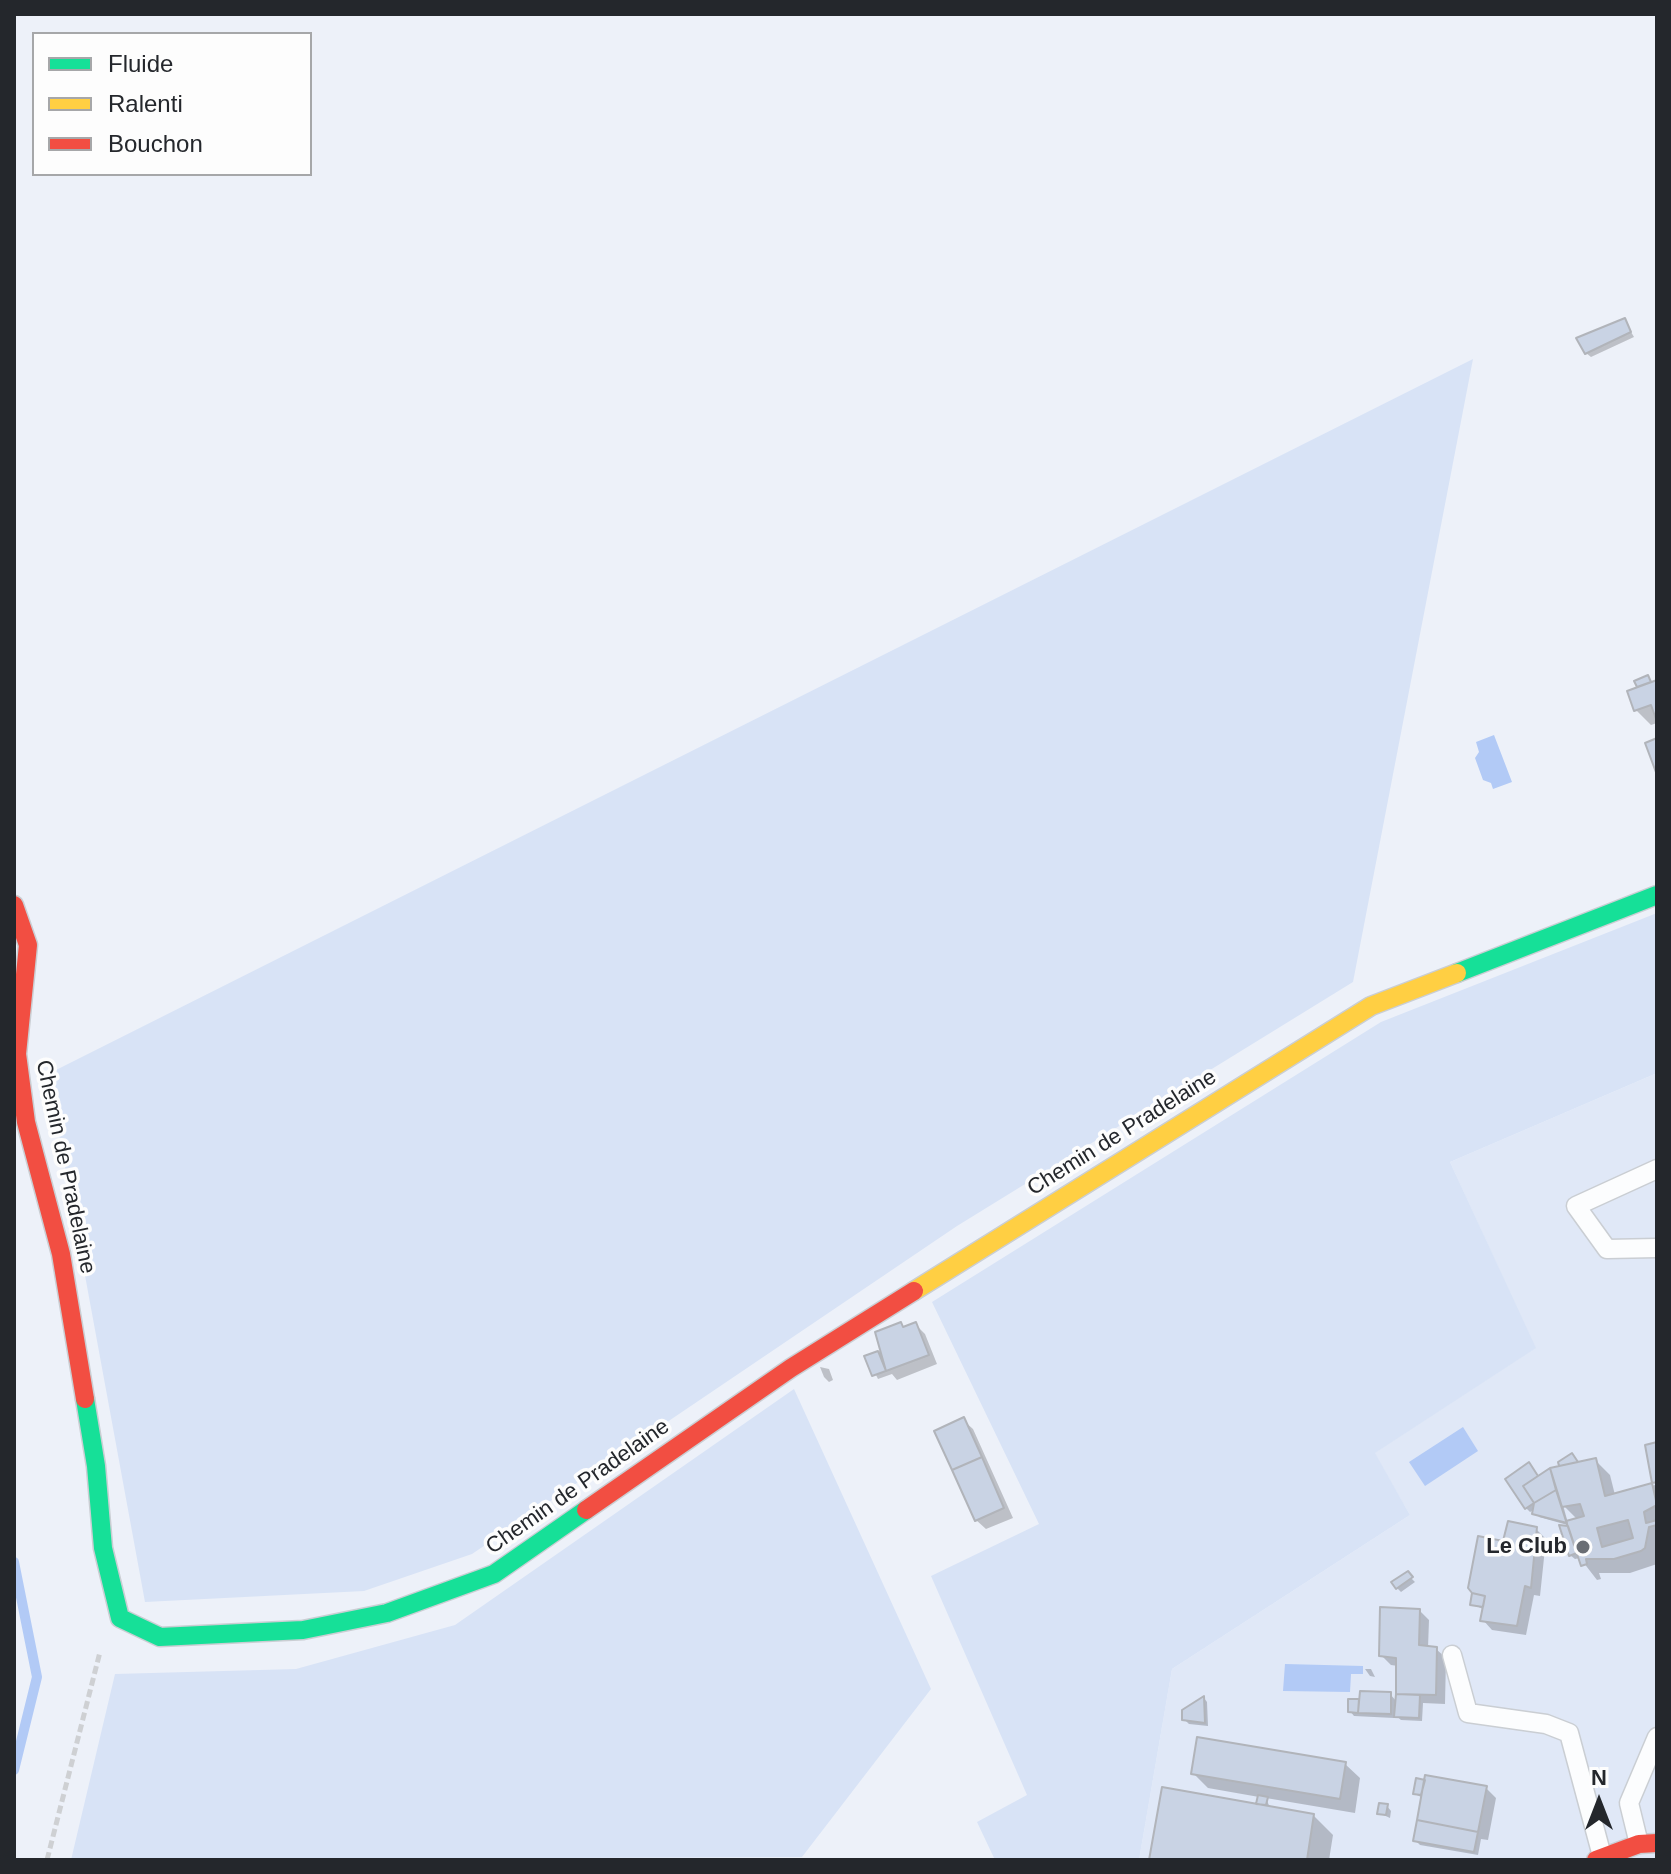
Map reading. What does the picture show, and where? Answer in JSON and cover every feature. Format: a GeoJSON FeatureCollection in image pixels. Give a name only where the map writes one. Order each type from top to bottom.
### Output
{"type":"FeatureCollection","features":[{"type":"Feature","properties":{"kind":"street","name":"Chemin de Pradelaine"},"geometry":{"type":"LineString","coordinates":[[14,905],[20,914],[28,945],[17,1054],[26,1122],[61,1254],[96,1466],[103,1548],[120,1618],[160,1637],[303,1630],[387,1613],[494,1574],[791,1368],[1371,1006],[1657,895]]}},
{"type":"Feature","properties":{"kind":"street"},"geometry":{"type":"LineString","coordinates":[[1599,1858],[1648,1843]]}},
{"type":"Feature","properties":{"kind":"lane"},"geometry":{"type":"LineString","coordinates":[[1657,1169],[1576,1206],[1607,1249],[1657,1248]]}},
{"type":"Feature","properties":{"kind":"lane"},"geometry":{"type":"LineString","coordinates":[[1452,1655],[1468,1713],[1546,1724],[1569,1733],[1599,1858]]}},
{"type":"Feature","properties":{"kind":"lane"},"geometry":{"type":"LineString","coordinates":[[1648,1843],[1629,1803],[1657,1737]]}},
{"type":"Feature","properties":{"kind":"path"},"geometry":{"type":"LineString","coordinates":[[47,1860],[103,1640],[120,1618]]}},
{"type":"Feature","properties":{"kind":"shaded area"},"geometry":{"type":"Polygon","coordinates":[[[1473,359],[1353,982],[957,1226],[472,1554],[364,1591],[145,1602],[48,1074],[1473,359]]]}},
{"type":"Feature","properties":{"kind":"shaded area"},"geometry":{"type":"Polygon","coordinates":[[[1657,913],[1657,1073],[1450,1162],[1536,1348],[1375,1453],[1410,1515],[1172,1669],[1139,1860],[995,1860],[977,1822],[1027,1795],[931,1576],[1039,1524],[932,1302],[1381,1022],[1657,913]]]}},
{"type":"Feature","properties":{"kind":"shaded area"},"geometry":{"type":"Polygon","coordinates":[[[1657,1073],[1657,1860],[1139,1860],[1172,1669],[1410,1515],[1374,1453],[1535,1348],[1450,1162],[1657,1073]]]}},
{"type":"Feature","properties":{"kind":"shaded area"},"geometry":{"type":"Polygon","coordinates":[[[794,1389],[931,1689],[802,1857],[71,1860],[115,1674],[296,1669],[455,1625],[794,1389]]]}},
{"type":"Feature","properties":{"kind":"water"},"geometry":{"type":"Polygon","coordinates":[[[1494,735],[1512,782],[1493,789],[1491,783],[1483,780],[1475,758],[1479,752],[1476,742],[1494,735]]]}},
{"type":"Feature","properties":{"kind":"water"},"geometry":{"type":"Polygon","coordinates":[[[1463,1427],[1478,1451],[1425,1486],[1409,1462],[1463,1427]]]}},
{"type":"Feature","properties":{"kind":"water"},"geometry":{"type":"Polygon","coordinates":[[[1285,1664],[1363,1666],[1363,1674],[1351,1674],[1350,1692],[1283,1691],[1285,1664]]]}},
{"type":"Feature","properties":{"kind":"building"},"geometry":{"type":"Polygon","coordinates":[[[1625,318],[1631,332],[1585,354],[1576,338],[1625,318]]]}},
{"type":"Feature","properties":{"kind":"building"},"geometry":{"type":"Polygon","coordinates":[[[1648,675],[1651,682],[1637,687],[1634,681],[1648,675]]]}},
{"type":"Feature","properties":{"kind":"building"},"geometry":{"type":"Polygon","coordinates":[[[1657,680],[1657,722],[1651,705],[1634,711],[1627,691],[1657,680]]]}},
{"type":"Feature","properties":{"kind":"building"},"geometry":{"type":"Polygon","coordinates":[[[1657,738],[1657,775],[1645,743],[1657,738]]]}},
{"type":"Feature","properties":{"kind":"building"},"geometry":{"type":"Polygon","coordinates":[[[901,1322],[903,1327],[916,1322],[929,1355],[886,1371],[875,1332],[901,1322]]]}},
{"type":"Feature","properties":{"kind":"building"},"geometry":{"type":"Polygon","coordinates":[[[878,1351],[886,1371],[872,1376],[864,1356],[878,1351]]]}},
{"type":"Feature","properties":{"kind":"building"},"geometry":{"type":"Polygon","coordinates":[[[964,1417],[982,1457],[952,1470],[934,1431],[964,1417]]]}},
{"type":"Feature","properties":{"kind":"building"},"geometry":{"type":"Polygon","coordinates":[[[1657,1442],[1657,1482],[1652,1483],[1645,1445],[1657,1442]]]}},
{"type":"Feature","properties":{"kind":"building"},"geometry":{"type":"Polygon","coordinates":[[[1572,1453],[1578,1462],[1559,1466],[1558,1462],[1572,1453]]]}},
{"type":"Feature","properties":{"kind":"building"},"geometry":{"type":"Polygon","coordinates":[[[982,1457],[1004,1508],[975,1521],[952,1470],[982,1457]]]}},
{"type":"Feature","properties":{"kind":"building"},"geometry":{"type":"Polygon","coordinates":[[[1596,1458],[1605,1496],[1652,1483],[1657,1505],[1644,1512],[1646,1523],[1657,1520],[1657,1525],[1649,1527],[1645,1548],[1614,1559],[1586,1559],[1587,1564],[1581,1566],[1566,1521],[1584,1516],[1580,1504],[1562,1507],[1550,1468],[1596,1458]],[[1628,1520],[1597,1528],[1602,1547],[1633,1538],[1628,1520]]]}},
{"type":"Feature","properties":{"kind":"building"},"geometry":{"type":"Polygon","coordinates":[[[1529,1462],[1538,1476],[1523,1486],[1534,1503],[1525,1509],[1505,1479],[1529,1462]]]}},
{"type":"Feature","properties":{"kind":"building"},"geometry":{"type":"Polygon","coordinates":[[[1550,1468],[1556,1490],[1534,1503],[1523,1486],[1550,1468]]]}},
{"type":"Feature","properties":{"kind":"building"},"geometry":{"type":"Polygon","coordinates":[[[1556,1490],[1567,1523],[1532,1514],[1534,1503],[1556,1490]]]}},
{"type":"Feature","properties":{"kind":"building"},"geometry":{"type":"Polygon","coordinates":[[[1508,1521],[1537,1527],[1531,1588],[1525,1586],[1517,1626],[1480,1621],[1485,1596],[1472,1593],[1468,1588],[1478,1536],[1503,1541],[1508,1521]]]}},
{"type":"Feature","properties":{"kind":"building"},"geometry":{"type":"Polygon","coordinates":[[[1559,1525],[1568,1526],[1577,1553],[1569,1556],[1559,1525]]]}},
{"type":"Feature","properties":{"kind":"building"},"geometry":{"type":"Polygon","coordinates":[[[1408,1571],[1413,1577],[1396,1589],[1391,1582],[1408,1571]]]}},
{"type":"Feature","properties":{"kind":"building"},"geometry":{"type":"Polygon","coordinates":[[[1472,1593],[1485,1596],[1483,1607],[1470,1605],[1472,1593]]]}},
{"type":"Feature","properties":{"kind":"building"},"geometry":{"type":"Polygon","coordinates":[[[1380,1607],[1420,1609],[1419,1645],[1437,1647],[1436,1695],[1396,1694],[1396,1658],[1379,1656],[1380,1607]]]}},
{"type":"Feature","properties":{"kind":"building"},"geometry":{"type":"Polygon","coordinates":[[[1360,1691],[1391,1692],[1391,1714],[1358,1713],[1360,1691]]]}},
{"type":"Feature","properties":{"kind":"building"},"geometry":{"type":"Polygon","coordinates":[[[1396,1694],[1420,1695],[1419,1718],[1394,1717],[1396,1694]]]}},
{"type":"Feature","properties":{"kind":"building"},"geometry":{"type":"Polygon","coordinates":[[[1204,1696],[1205,1723],[1182,1720],[1182,1710],[1204,1696]]]}},
{"type":"Feature","properties":{"kind":"building"},"geometry":{"type":"Polygon","coordinates":[[[1348,1699],[1359,1699],[1358,1713],[1348,1712],[1348,1699]]]}},
{"type":"Feature","properties":{"kind":"building"},"geometry":{"type":"Polygon","coordinates":[[[1197,1737],[1346,1762],[1340,1799],[1191,1774],[1197,1737]]]}},
{"type":"Feature","properties":{"kind":"building"},"geometry":{"type":"Polygon","coordinates":[[[1425,1775],[1487,1786],[1478,1832],[1417,1820],[1425,1775]]]}},
{"type":"Feature","properties":{"kind":"building"},"geometry":{"type":"Polygon","coordinates":[[[1416,1778],[1425,1780],[1421,1795],[1413,1794],[1416,1778]]]}},
{"type":"Feature","properties":{"kind":"building"},"geometry":{"type":"Polygon","coordinates":[[[1162,1787],[1314,1814],[1307,1860],[1149,1860],[1162,1787]]]}},
{"type":"Feature","properties":{"kind":"building"},"geometry":{"type":"Polygon","coordinates":[[[1258,1795],[1268,1797],[1266,1805],[1256,1804],[1258,1795]]]}},
{"type":"Feature","properties":{"kind":"building"},"geometry":{"type":"Polygon","coordinates":[[[1379,1803],[1388,1804],[1386,1815],[1377,1814],[1379,1803]]]}},
{"type":"Feature","properties":{"kind":"building"},"geometry":{"type":"Polygon","coordinates":[[[1417,1820],[1478,1832],[1474,1852],[1413,1841],[1417,1820]]]}},
{"type":"Feature","properties":{"kind":"waterway"},"geometry":{"type":"LineString","coordinates":[[14,1562],[37,1677],[14,1770]]}},
{"type":"Feature","properties":{"kind":"traffic: fast"},"geometry":{"type":"LineString","coordinates":[[1457,973],[1657,895]]}},
{"type":"Feature","properties":{"kind":"traffic: fast"},"geometry":{"type":"LineString","coordinates":[[85,1399],[96,1466],[103,1548],[120,1618],[160,1637],[303,1630],[387,1613],[494,1574],[586,1510]]}},
{"type":"Feature","properties":{"kind":"traffic: slow"},"geometry":{"type":"LineString","coordinates":[[914,1291],[1371,1006],[1457,973]]}},
{"type":"Feature","properties":{"kind":"traffic: jam"},"geometry":{"type":"LineString","coordinates":[[14,905],[28,945],[17,1054],[26,1122],[61,1254],[85,1399]]}},
{"type":"Feature","properties":{"kind":"traffic: jam"},"geometry":{"type":"LineString","coordinates":[[586,1510],[791,1368],[914,1291]]}},
{"type":"Feature","properties":{"kind":"traffic: jam"},"geometry":{"type":"LineString","coordinates":[[1596,1860],[1639,1844],[1657,1843]]}},
{"type":"Feature","properties":{"kind":"place","name":"Le Club"},"geometry":{"type":"Point","coordinates":[1583,1547]}}]}
